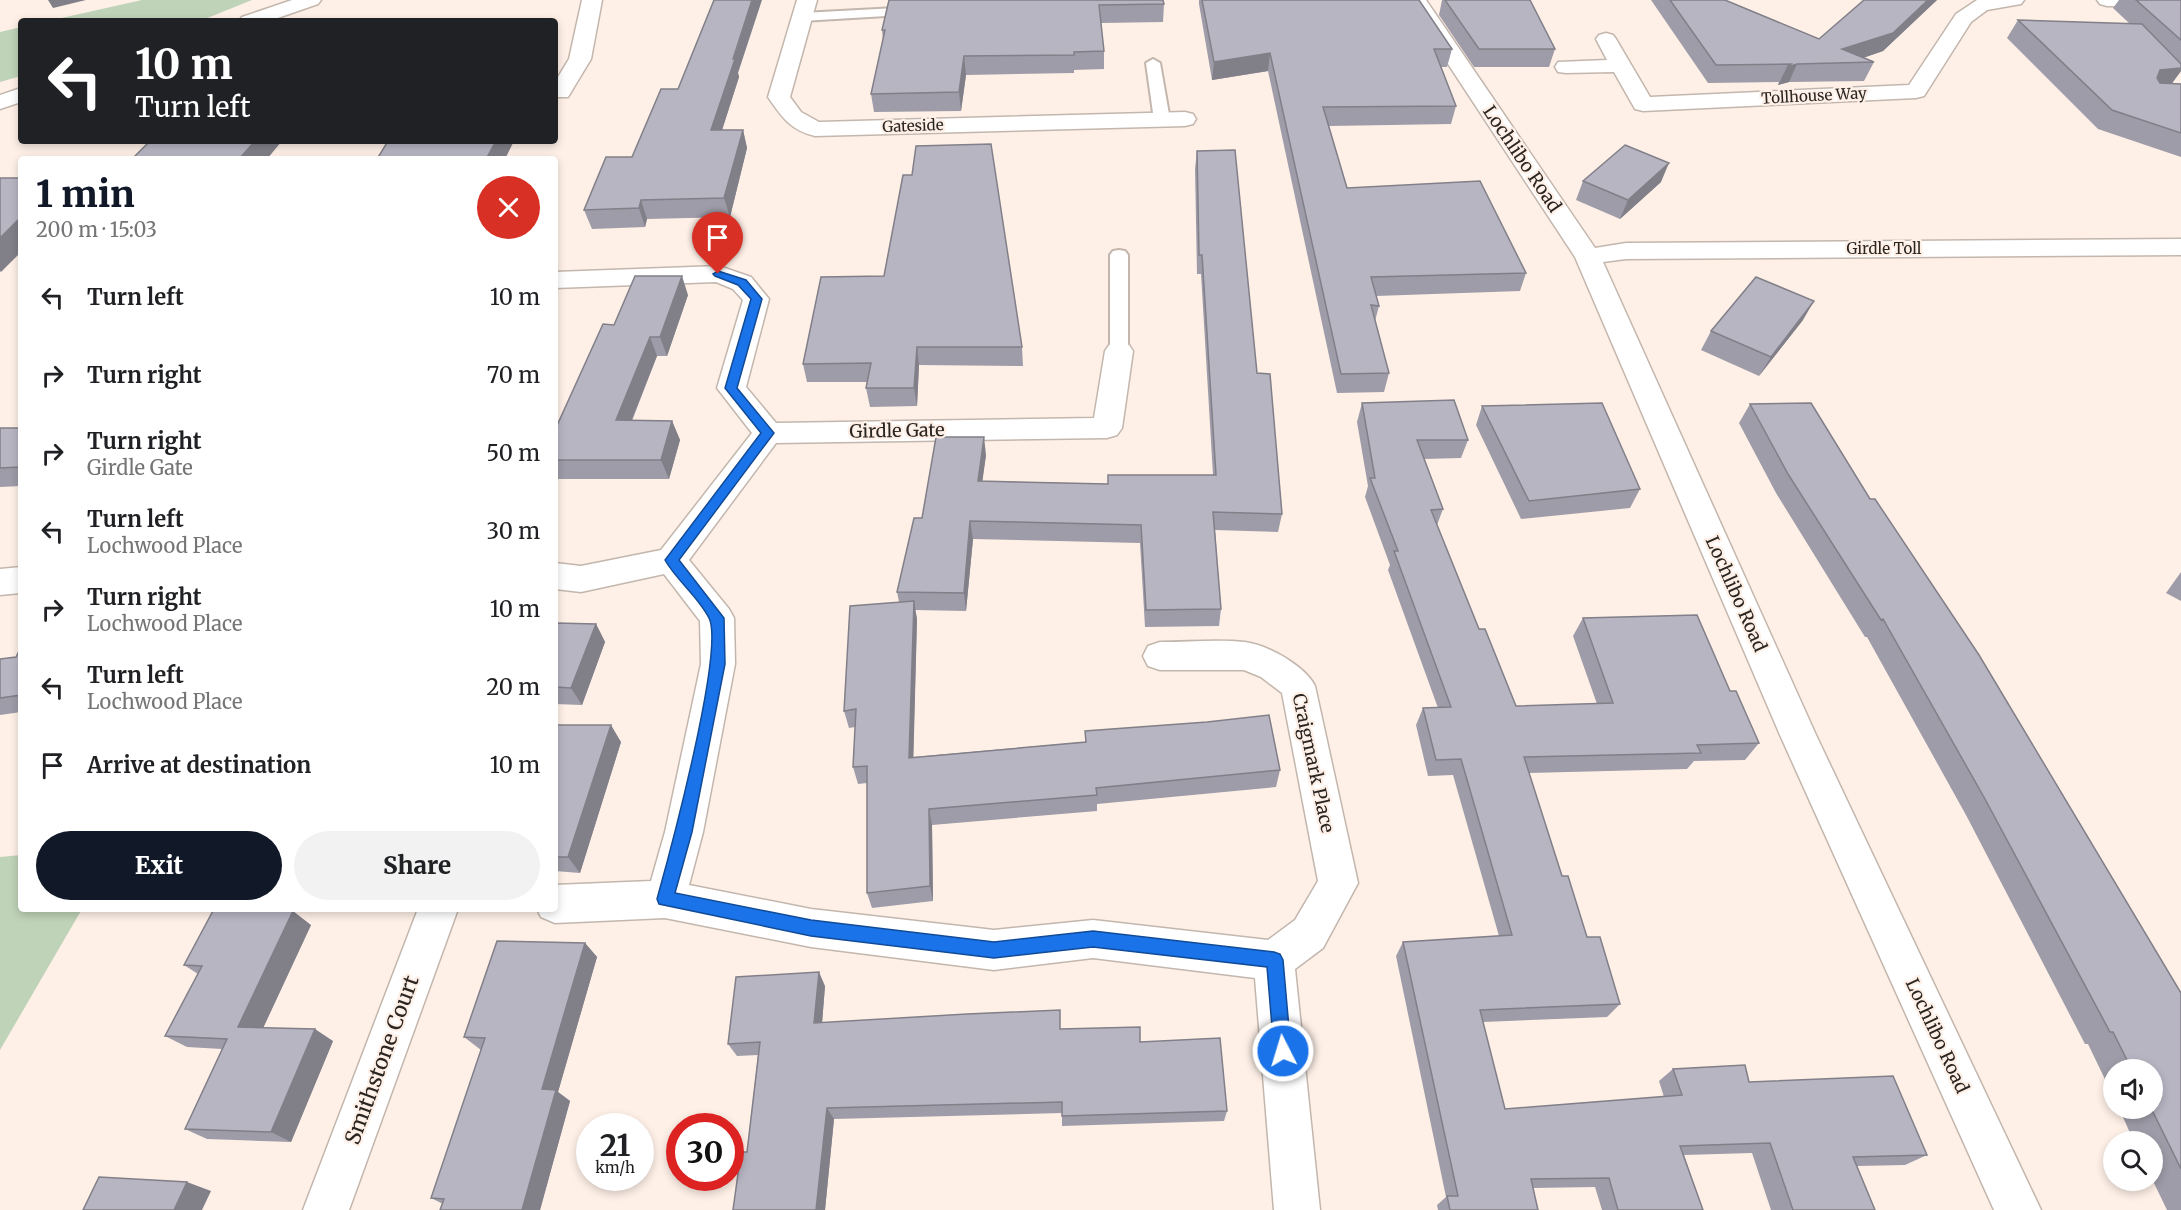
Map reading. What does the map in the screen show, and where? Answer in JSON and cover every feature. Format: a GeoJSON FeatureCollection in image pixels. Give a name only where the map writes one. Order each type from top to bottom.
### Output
{"type":"FeatureCollection","features":[{"type":"Feature","properties":{"kind":"street"},"geometry":{"type":"LineString","coordinates":[[258,18],[310,0]]}},
{"type":"Feature","properties":{"kind":"street"},"geometry":{"type":"LineString","coordinates":[[560,92],[580,59],[592,0]]}},
{"type":"Feature","properties":{"kind":"street","name":"Lochlibo Road"},"geometry":{"type":"LineString","coordinates":[[1416,0],[1588,257],[1798,735],[2018,1210]]}},
{"type":"Feature","properties":{"kind":"street","name":"Tollhouse Way"},"geometry":{"type":"LineString","coordinates":[[1643,104],[1916,91],[1963,18],[1981,5],[2014,0]]}},
{"type":"Feature","properties":{"kind":"street"},"geometry":{"type":"LineString","coordinates":[[2107,0],[2181,1]]}},
{"type":"Feature","properties":{"kind":"street","name":"Gateside"},"geometry":{"type":"LineString","coordinates":[[805,8],[779,96],[793,117],[815,129],[1185,119]]}},
{"type":"Feature","properties":{"kind":"street"},"geometry":{"type":"LineString","coordinates":[[1606,39],[1657,128]]}},
{"type":"Feature","properties":{"kind":"street"},"geometry":{"type":"LineString","coordinates":[[1566,67],[1621,66]]}},
{"type":"Feature","properties":{"kind":"street"},"geometry":{"type":"LineString","coordinates":[[0,102],[18,96]]}},
{"type":"Feature","properties":{"kind":"street","name":"Girdle Toll"},"geometry":{"type":"LineString","coordinates":[[1588,257],[1626,251],[2181,247]]}},
{"type":"Feature","properties":{"kind":"street"},"geometry":{"type":"LineString","coordinates":[[558,280],[718,274],[742,283],[756,299],[731,388],[768,433],[671,560],[581,579],[558,576]]}},
{"type":"Feature","properties":{"kind":"street","name":"Girdle Gate"},"geometry":{"type":"LineString","coordinates":[[768,433],[1107,428],[1119,351]]}},
{"type":"Feature","properties":{"kind":"street"},"geometry":{"type":"LineString","coordinates":[[665,899],[684,832],[718,664],[717,618],[671,560]]}},
{"type":"Feature","properties":{"kind":"street"},"geometry":{"type":"LineString","coordinates":[[0,582],[18,580]]}},
{"type":"Feature","properties":{"kind":"street","name":"Craigmark Place"},"geometry":{"type":"LineString","coordinates":[[1160,656],[1247,656],[1273,667],[1298,686],[1338,883],[1309,934],[1274,960]]}},
{"type":"Feature","properties":{"kind":"street"},"geometry":{"type":"LineString","coordinates":[[558,904],[665,899],[811,928],[994,950],[1093,939],[1274,960],[1297,1210]]}},
{"type":"Feature","properties":{"kind":"street","name":"Smithstone Court"},"geometry":{"type":"LineString","coordinates":[[326,1210],[438,912]]}},
{"type":"Feature","properties":{"kind":"lane"},"geometry":{"type":"LineString","coordinates":[[805,8],[924,11]]}},
{"type":"Feature","properties":{"kind":"lane"},"geometry":{"type":"LineString","coordinates":[[1153,63],[1162,120]]}},
{"type":"Feature","properties":{"kind":"lane"},"geometry":{"type":"LineString","coordinates":[[1119,255],[1119,351]]}},
{"type":"Feature","properties":{"kind":"green space"},"geometry":{"type":"Polygon","coordinates":[[[142,0],[252,0],[207,18],[61,18],[142,0]]]}},
{"type":"Feature","properties":{"kind":"green space"},"geometry":{"type":"Polygon","coordinates":[[[18,28],[18,77],[0,82],[0,32],[18,28]]]}},
{"type":"Feature","properties":{"kind":"green space"},"geometry":{"type":"Polygon","coordinates":[[[18,855],[18,912],[80,912],[0,1050],[0,857],[18,855]]]}},
{"type":"Feature","properties":{"kind":"building"},"geometry":{"type":"Polygon","coordinates":[[[714,0],[752,0],[711,130],[743,130],[724,198],[641,200],[639,208],[584,210],[606,157],[632,157],[661,89],[678,89],[714,0]]]}},
{"type":"Feature","properties":{"kind":"building"},"geometry":{"type":"Polygon","coordinates":[[[889,0],[1163,0],[1164,4],[1099,5],[1104,51],[1074,52],[1074,55],[964,56],[959,92],[871,94],[889,0]]]}},
{"type":"Feature","properties":{"kind":"building"},"geometry":{"type":"Polygon","coordinates":[[[1202,0],[1419,0],[1452,49],[1434,49],[1456,106],[1323,107],[1347,188],[1480,181],[1526,273],[1371,277],[1379,306],[1371,305],[1389,373],[1341,374],[1270,53],[1214,62],[1202,0]]]}},
{"type":"Feature","properties":{"kind":"building"},"geometry":{"type":"Polygon","coordinates":[[[1445,0],[1530,0],[1555,49],[1479,49],[1445,0]]]}},
{"type":"Feature","properties":{"kind":"building"},"geometry":{"type":"Polygon","coordinates":[[[1670,0],[1725,0],[1819,39],[1864,0],[1928,0],[1893,33],[1842,49],[1874,62],[1797,64],[1787,67],[1791,64],[1716,65],[1670,0]]]}},
{"type":"Feature","properties":{"kind":"building"},"geometry":{"type":"Polygon","coordinates":[[[2136,0],[2181,0],[2181,40],[2136,0]]]}},
{"type":"Feature","properties":{"kind":"building"},"geometry":{"type":"Polygon","coordinates":[[[2018,20],[2142,24],[2181,64],[2181,68],[2160,70],[2157,78],[2160,83],[2181,84],[2181,133],[2112,110],[2018,20]]]}},
{"type":"Feature","properties":{"kind":"building"},"geometry":{"type":"Polygon","coordinates":[[[147,144],[252,144],[242,156],[135,156],[147,144]]]}},
{"type":"Feature","properties":{"kind":"building"},"geometry":{"type":"Polygon","coordinates":[[[386,144],[494,144],[488,156],[379,156],[386,144]]]}},
{"type":"Feature","properties":{"kind":"building"},"geometry":{"type":"Polygon","coordinates":[[[991,144],[1022,347],[917,347],[914,388],[866,388],[871,363],[803,364],[821,277],[884,276],[903,175],[912,175],[916,146],[991,144]]]}},
{"type":"Feature","properties":{"kind":"building"},"geometry":{"type":"Polygon","coordinates":[[[1625,145],[1669,163],[1628,200],[1583,181],[1625,145]]]}},
{"type":"Feature","properties":{"kind":"building"},"geometry":{"type":"Polygon","coordinates":[[[1235,150],[1257,373],[1270,374],[1282,514],[1213,512],[1221,609],[1146,610],[1141,525],[970,521],[964,593],[897,592],[914,518],[922,518],[936,437],[984,437],[978,481],[1108,484],[1108,475],[1216,475],[1202,255],[1199,255],[1197,151],[1235,150]]]}},
{"type":"Feature","properties":{"kind":"building"},"geometry":{"type":"Polygon","coordinates":[[[0,178],[18,178],[18,220],[0,238],[0,178]]]}},
{"type":"Feature","properties":{"kind":"building"},"geometry":{"type":"Polygon","coordinates":[[[635,276],[682,276],[660,337],[650,337],[616,420],[672,421],[661,460],[558,460],[558,423],[603,324],[614,325],[635,276]]]}},
{"type":"Feature","properties":{"kind":"building"},"geometry":{"type":"Polygon","coordinates":[[[1756,277],[1814,301],[1771,357],[1711,331],[1756,277]]]}},
{"type":"Feature","properties":{"kind":"building"},"geometry":{"type":"Polygon","coordinates":[[[1454,400],[1468,440],[1417,440],[1443,509],[1431,510],[1479,629],[1485,629],[1516,706],[1613,703],[1583,618],[1697,615],[1730,691],[1736,691],[1759,743],[1697,745],[1701,753],[1524,757],[1562,876],[1568,876],[1587,937],[1600,937],[1620,1004],[1480,1010],[1505,1109],[1682,1095],[1673,1069],[1745,1065],[1749,1082],[1893,1076],[1927,1155],[1853,1157],[1875,1210],[1793,1210],[1770,1143],[1680,1146],[1703,1210],[1618,1210],[1609,1178],[1531,1179],[1538,1210],[1450,1210],[1447,1196],[1458,1196],[1403,942],[1512,935],[1461,759],[1436,760],[1423,708],[1451,707],[1394,551],[1398,551],[1370,478],[1375,478],[1362,403],[1454,400]]]}},
{"type":"Feature","properties":{"kind":"building"},"geometry":{"type":"Polygon","coordinates":[[[1602,403],[1640,489],[1529,501],[1482,406],[1602,403]]]}},
{"type":"Feature","properties":{"kind":"building"},"geometry":{"type":"Polygon","coordinates":[[[1811,403],[1870,499],[1875,499],[1979,655],[2181,993],[2181,1169],[2156,1119],[2163,1119],[2163,1059],[2126,1059],[1985,799],[1883,619],[1881,620],[1788,474],[1750,404],[1811,403]]]}},
{"type":"Feature","properties":{"kind":"building"},"geometry":{"type":"Polygon","coordinates":[[[0,428],[18,428],[18,467],[0,468],[0,428]]]}},
{"type":"Feature","properties":{"kind":"building"},"geometry":{"type":"Polygon","coordinates":[[[914,601],[909,758],[1086,742],[1085,731],[1269,715],[1280,770],[1096,788],[1097,795],[929,809],[930,886],[867,893],[867,766],[853,767],[856,709],[844,711],[850,606],[914,601]]]}},
{"type":"Feature","properties":{"kind":"building"},"geometry":{"type":"Polygon","coordinates":[[[558,623],[596,624],[571,688],[558,687],[558,623]]]}},
{"type":"Feature","properties":{"kind":"building"},"geometry":{"type":"Polygon","coordinates":[[[18,653],[18,695],[0,698],[0,659],[16,657],[18,653]]]}},
{"type":"Feature","properties":{"kind":"building"},"geometry":{"type":"Polygon","coordinates":[[[558,725],[611,725],[568,857],[558,857],[558,725]]]}},
{"type":"Feature","properties":{"kind":"building"},"geometry":{"type":"Polygon","coordinates":[[[212,912],[293,912],[238,1027],[315,1029],[271,1132],[185,1129],[227,1039],[165,1036],[202,966],[184,965],[212,912]]]}},
{"type":"Feature","properties":{"kind":"building"},"geometry":{"type":"Polygon","coordinates":[[[497,941],[585,943],[542,1089],[556,1090],[522,1210],[440,1210],[444,1199],[431,1198],[485,1038],[464,1037],[497,941]]]}},
{"type":"Feature","properties":{"kind":"building"},"geometry":{"type":"Polygon","coordinates":[[[819,972],[814,1023],[1060,1010],[1060,1029],[1140,1027],[1140,1042],[1220,1038],[1227,1111],[1062,1116],[1062,1102],[827,1108],[816,1210],[733,1210],[736,1191],[744,1191],[744,1152],[747,1152],[760,1042],[728,1044],[736,977],[819,972]]]}},
{"type":"Feature","properties":{"kind":"building"},"geometry":{"type":"Polygon","coordinates":[[[99,1177],[187,1182],[174,1210],[83,1210],[99,1177]]]}},
{"type":"Feature","properties":{"kind":"route"},"geometry":{"type":"LineString","coordinates":[[718,274],[742,283],[756,299],[731,388],[768,433],[671,560],[717,618],[718,664],[684,832],[665,899],[811,928],[994,950],[1093,939],[1274,960],[1283,1051]]}}]}
